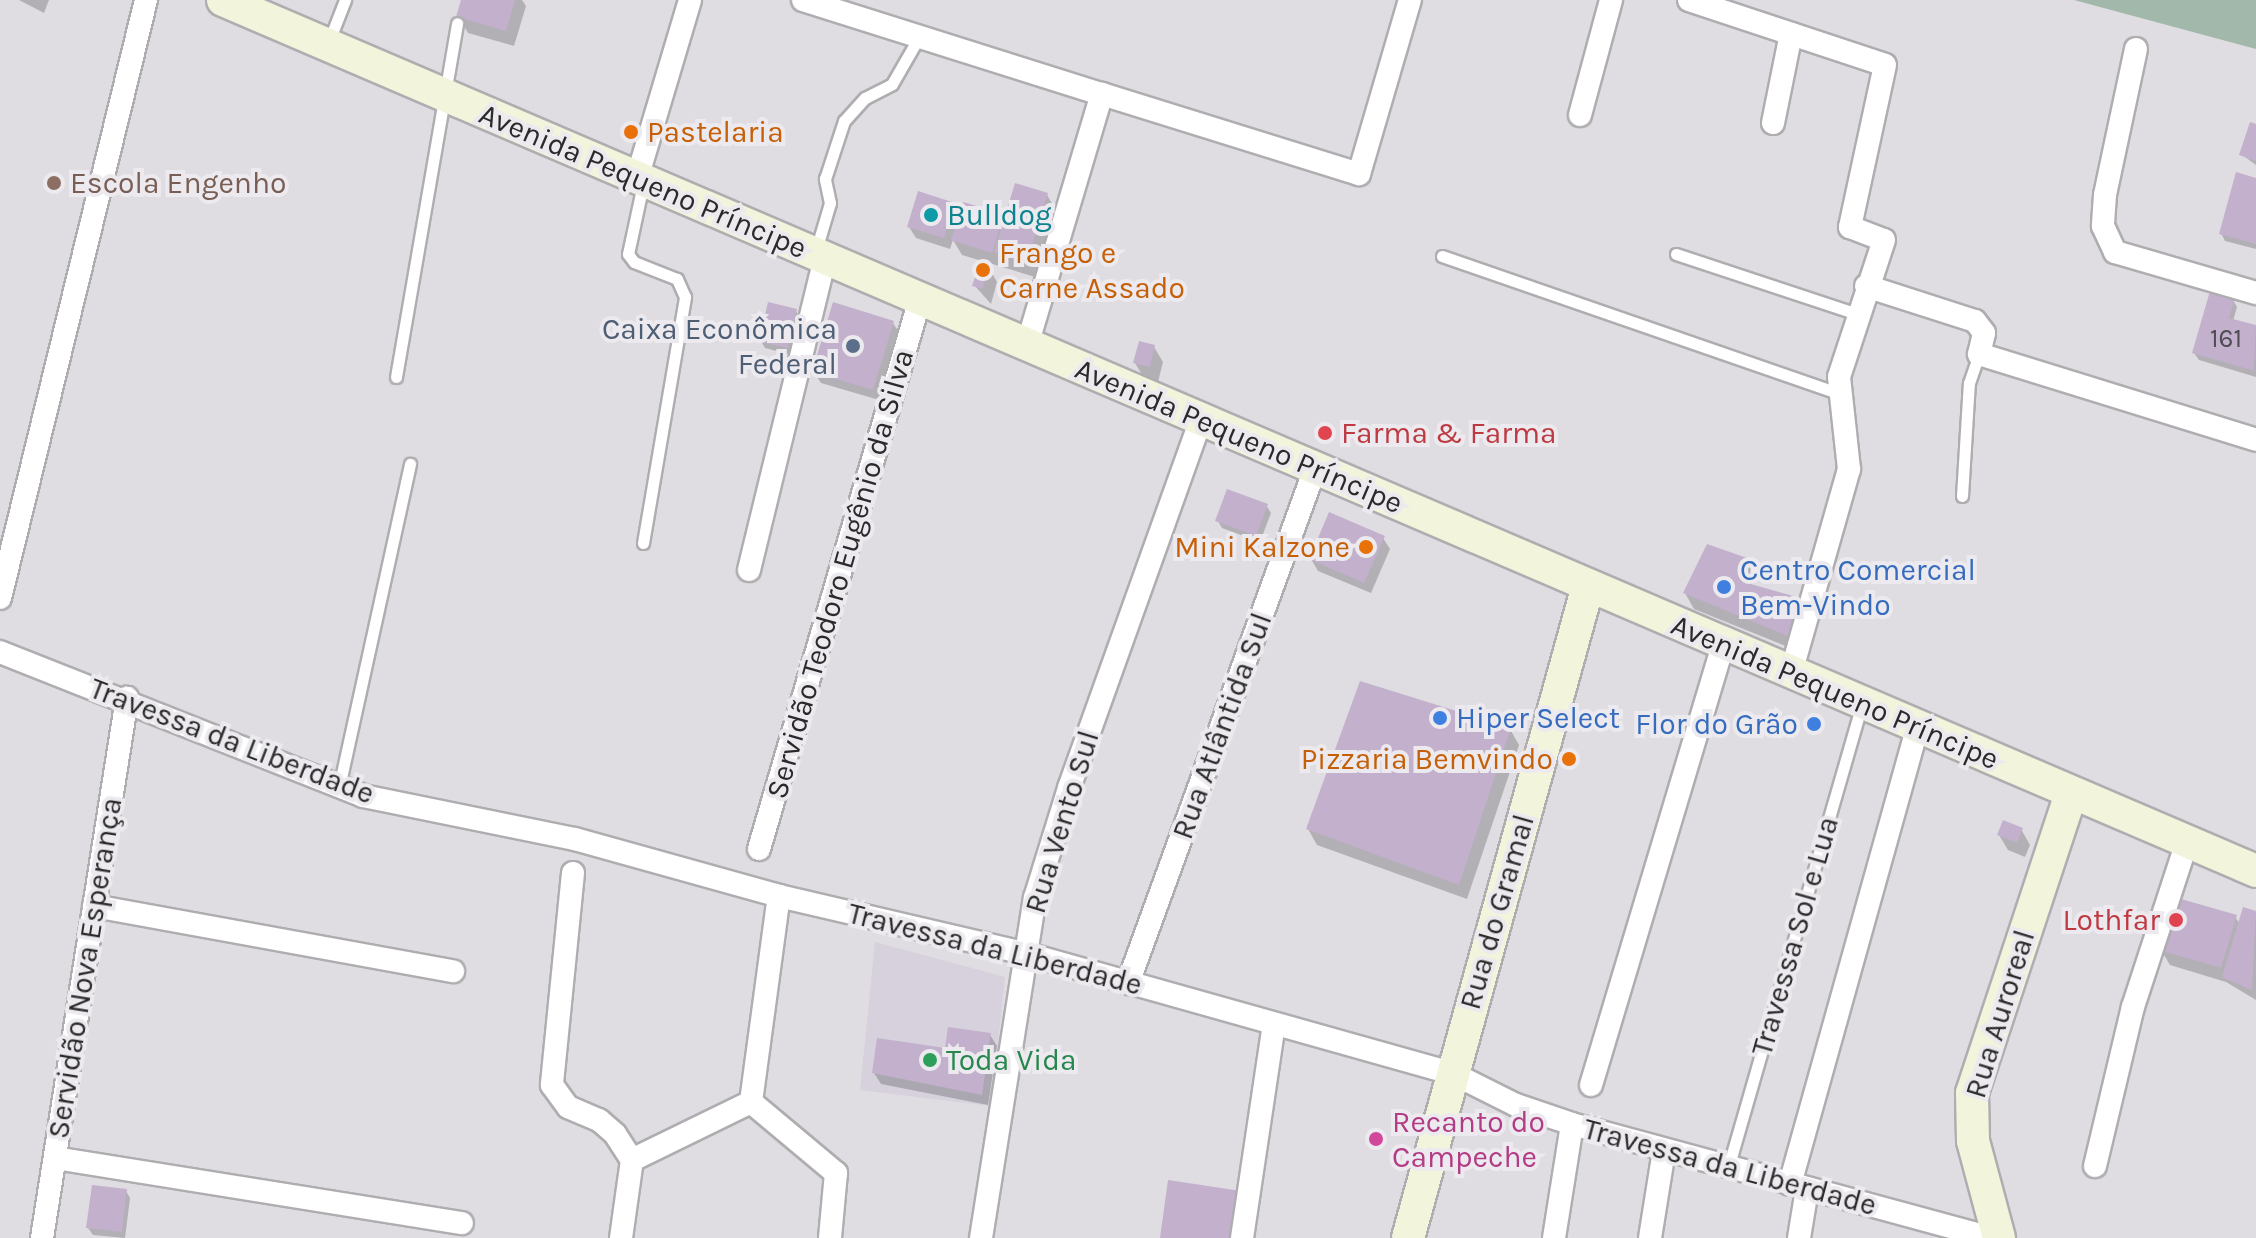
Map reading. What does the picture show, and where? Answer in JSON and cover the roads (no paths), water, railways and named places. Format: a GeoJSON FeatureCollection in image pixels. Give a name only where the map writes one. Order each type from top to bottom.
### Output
{"type":"FeatureCollection","features":[{"type":"Feature","properties":{"kind":"main road","name":"Avenida Pequeno Príncipe"},"geometry":{"type":"LineString","coordinates":[[223,0],[2256,871]]}},
{"type":"Feature","properties":{"kind":"main road","name":"Rua do Gramal"},"geometry":{"type":"LineString","coordinates":[[1408,1238],[1588,586]]}},
{"type":"Feature","properties":{"kind":"main road","name":"Rua Auroreal"},"geometry":{"type":"LineString","coordinates":[[1996,1238],[1973,1141],[1972,1093],[2071,793]]}},
{"type":"Feature","properties":{"kind":"street"},"geometry":{"type":"LineString","coordinates":[[0,598],[146,0]]}},
{"type":"Feature","properties":{"kind":"street"},"geometry":{"type":"LineString","coordinates":[[640,179],[690,0]]}},
{"type":"Feature","properties":{"kind":"street"},"geometry":{"type":"LineString","coordinates":[[803,0],[1359,174],[1410,0]]}},
{"type":"Feature","properties":{"kind":"street"},"geometry":{"type":"LineString","coordinates":[[1580,115],[1611,0]]}},
{"type":"Feature","properties":{"kind":"street"},"geometry":{"type":"LineString","coordinates":[[1689,0],[1885,65],[1850,227],[1884,240],[1857,314],[1837,393],[1849,469],[1791,673]]}},
{"type":"Feature","properties":{"kind":"street"},"geometry":{"type":"LineString","coordinates":[[1773,123],[1791,34]]}},
{"type":"Feature","properties":{"kind":"street"},"geometry":{"type":"LineString","coordinates":[[2136,49],[2105,195],[2103,226],[2115,252],[2256,293]]}},
{"type":"Feature","properties":{"kind":"street"},"geometry":{"type":"LineString","coordinates":[[1027,345],[1102,94]]}},
{"type":"Feature","properties":{"kind":"street"},"geometry":{"type":"LineString","coordinates":[[749,570],[820,256]]}},
{"type":"Feature","properties":{"kind":"street"},"geometry":{"type":"LineString","coordinates":[[1866,286],[1975,321],[1984,333],[1979,354],[2256,440]]}},
{"type":"Feature","properties":{"kind":"street","name":"Servidão Teodoro Eugênio da Silva"},"geometry":{"type":"LineString","coordinates":[[759,849],[920,299]]}},
{"type":"Feature","properties":{"kind":"street","name":"Rua Vento Sul"},"geometry":{"type":"LineString","coordinates":[[981,1238],[1024,953],[1051,838],[1201,420]]}},
{"type":"Feature","properties":{"kind":"street","name":"Rua Atlântida Sul"},"geometry":{"type":"LineString","coordinates":[[1128,983],[1315,469]]}},
{"type":"Feature","properties":{"kind":"street"},"geometry":{"type":"LineString","coordinates":[[1591,1085],[1723,644]]}},
{"type":"Feature","properties":{"kind":"street","name":"Travessa da Liberdade"},"geometry":{"type":"LineString","coordinates":[[0,652],[127,698],[339,787],[575,839],[779,896],[1024,953],[1452,1073],[1516,1105],[1572,1124],[1798,1187],[1909,1227],[1996,1238]]}},
{"type":"Feature","properties":{"kind":"street","name":"Servidão Nova Esperança"},"geometry":{"type":"LineString","coordinates":[[42,1238],[127,698]]}},
{"type":"Feature","properties":{"kind":"street"},"geometry":{"type":"LineString","coordinates":[[1799,1238],[1798,1187],[1918,727]]}},
{"type":"Feature","properties":{"kind":"street"},"geometry":{"type":"LineString","coordinates":[[2095,1166],[2133,1007],[2187,842]]}},
{"type":"Feature","properties":{"kind":"street"},"geometry":{"type":"LineString","coordinates":[[573,873],[552,1085],[568,1107],[599,1120],[615,1134],[632,1160],[621,1238]]}},
{"type":"Feature","properties":{"kind":"street"},"geometry":{"type":"LineString","coordinates":[[751,1102],[779,896]]}},
{"type":"Feature","properties":{"kind":"street"},"geometry":{"type":"LineString","coordinates":[[94,906],[453,971]]}},
{"type":"Feature","properties":{"kind":"street"},"geometry":{"type":"LineString","coordinates":[[1242,1238],[1274,1024]]}},
{"type":"Feature","properties":{"kind":"street"},"geometry":{"type":"LineString","coordinates":[[632,1160],[751,1102]]}},
{"type":"Feature","properties":{"kind":"street"},"geometry":{"type":"LineString","coordinates":[[751,1102],[781,1132],[813,1150],[836,1173],[830,1238]]}},
{"type":"Feature","properties":{"kind":"street"},"geometry":{"type":"LineString","coordinates":[[1554,1238],[1572,1124]]}},
{"type":"Feature","properties":{"kind":"street"},"geometry":{"type":"LineString","coordinates":[[1650,1238],[1664,1151]]}},
{"type":"Feature","properties":{"kind":"street"},"geometry":{"type":"LineString","coordinates":[[55,1158],[462,1223]]}},
{"type":"Feature","properties":{"kind":"lane"},"geometry":{"type":"LineString","coordinates":[[327,46],[345,0]]}},
{"type":"Feature","properties":{"kind":"lane"},"geometry":{"type":"LineString","coordinates":[[396,377],[448,98],[457,23]]}},
{"type":"Feature","properties":{"kind":"lane"},"geometry":{"type":"LineString","coordinates":[[820,256],[830,203],[825,179],[844,121],[865,98],[892,84],[919,37]]}},
{"type":"Feature","properties":{"kind":"lane"},"geometry":{"type":"LineString","coordinates":[[640,179],[628,254],[634,262],[677,279],[685,297],[643,543]]}},
{"type":"Feature","properties":{"kind":"lane"},"geometry":{"type":"LineString","coordinates":[[1676,254],[1857,314]]}},
{"type":"Feature","properties":{"kind":"lane"},"geometry":{"type":"LineString","coordinates":[[1442,256],[1837,393]]}},
{"type":"Feature","properties":{"kind":"lane"},"geometry":{"type":"LineString","coordinates":[[1962,496],[1969,383],[1979,354]]}},
{"type":"Feature","properties":{"kind":"lane"},"geometry":{"type":"LineString","coordinates":[[339,787],[410,464]]}},
{"type":"Feature","properties":{"kind":"lane","name":"Travessa Sol e Lua"},"geometry":{"type":"LineString","coordinates":[[1728,1168],[1862,703]]}},
{"type":"Feature","properties":{"kind":"place","name":"Pastelaria"},"geometry":{"type":"Point","coordinates":[631,132]}},
{"type":"Feature","properties":{"kind":"place","name":"Escola Engenho"},"geometry":{"type":"Point","coordinates":[54,183]}},
{"type":"Feature","properties":{"kind":"place","name":"Bulldog"},"geometry":{"type":"Point","coordinates":[931,215]}},
{"type":"Feature","properties":{"kind":"place","name":"Frango e Carne Assado"},"geometry":{"type":"Point","coordinates":[983,270]}},
{"type":"Feature","properties":{"kind":"place","name":"Caixa Econômica Federal"},"geometry":{"type":"Point","coordinates":[853,346]}},
{"type":"Feature","properties":{"kind":"place","name":"Farma & Farma"},"geometry":{"type":"Point","coordinates":[1325,433]}},
{"type":"Feature","properties":{"kind":"place","name":"Mini Kalzone"},"geometry":{"type":"Point","coordinates":[1366,547]}},
{"type":"Feature","properties":{"kind":"place","name":"Centro Comercial Bem-Vindo"},"geometry":{"type":"Point","coordinates":[1724,587]}},
{"type":"Feature","properties":{"kind":"place","name":"Hiper Select"},"geometry":{"type":"Point","coordinates":[1440,718]}},
{"type":"Feature","properties":{"kind":"place","name":"Flor do Grão"},"geometry":{"type":"Point","coordinates":[1814,724]}},
{"type":"Feature","properties":{"kind":"place","name":"Pizzaria Bemvindo"},"geometry":{"type":"Point","coordinates":[1569,759]}},
{"type":"Feature","properties":{"kind":"place","name":"Lothfar"},"geometry":{"type":"Point","coordinates":[2176,920]}},
{"type":"Feature","properties":{"kind":"place","name":"Toda Vida"},"geometry":{"type":"Point","coordinates":[930,1060]}},
{"type":"Feature","properties":{"kind":"place","name":"Recanto do Campeche"},"geometry":{"type":"Point","coordinates":[1376,1139]}}]}
